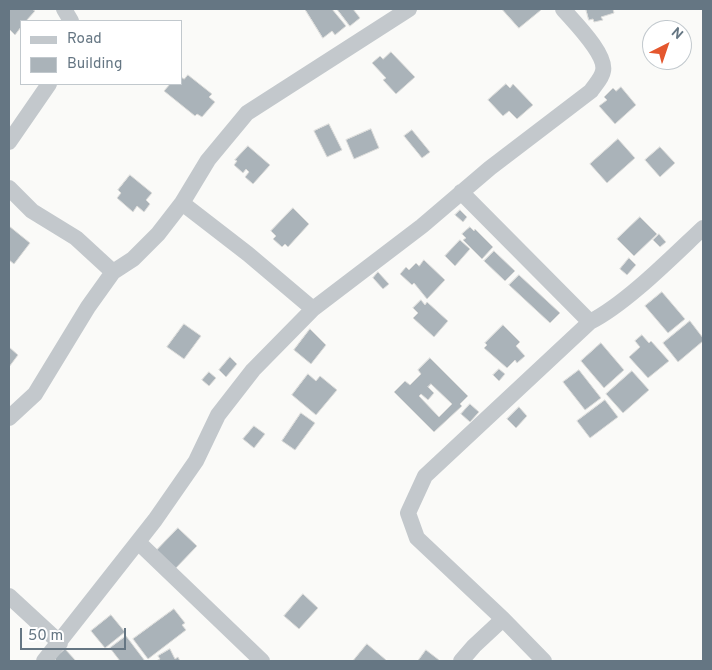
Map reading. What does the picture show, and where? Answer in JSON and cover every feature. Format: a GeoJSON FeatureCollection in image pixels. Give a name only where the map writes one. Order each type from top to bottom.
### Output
{"type":"FeatureCollection","features":[{"type":"Feature","properties":{"kind":"street"},"geometry":{"type":"LineString","coordinates":[[64,9],[70,20]]}},
{"type":"Feature","properties":{"kind":"street"},"geometry":{"type":"LineString","coordinates":[[44,661],[138,542],[196,461],[218,415],[252,370],[313,309],[422,226],[490,168],[590,91],[603,73],[603,58],[563,9]]}},
{"type":"Feature","properties":{"kind":"street"},"geometry":{"type":"LineString","coordinates":[[9,418],[35,394],[88,307],[113,272],[133,259],[158,234],[182,203],[208,160],[246,113],[406,10]]}},
{"type":"Feature","properties":{"kind":"street"},"geometry":{"type":"LineString","coordinates":[[9,142],[48,85]]}},
{"type":"Feature","properties":{"kind":"street"},"geometry":{"type":"LineString","coordinates":[[9,188],[32,212],[76,238],[113,272]]}},
{"type":"Feature","properties":{"kind":"street"},"geometry":{"type":"LineString","coordinates":[[461,192],[590,322]]}},
{"type":"Feature","properties":{"kind":"street"},"geometry":{"type":"LineString","coordinates":[[182,203],[248,254],[313,309]]}},
{"type":"Feature","properties":{"kind":"street"},"geometry":{"type":"LineString","coordinates":[[544,661],[503,619],[417,538],[408,513],[424,476],[590,322],[603,315],[667,262],[703,228]]}},
{"type":"Feature","properties":{"kind":"street"},"geometry":{"type":"LineString","coordinates":[[138,542],[262,661]]}},
{"type":"Feature","properties":{"kind":"street"},"geometry":{"type":"LineString","coordinates":[[9,596],[60,643]]}},
{"type":"Feature","properties":{"kind":"street"},"geometry":{"type":"LineString","coordinates":[[461,661],[503,619]]}},
{"type":"Feature","properties":{"kind":"building"},"geometry":{"type":"Polygon","coordinates":[[[9,9],[32,9],[35,11],[27,20],[20,20],[20,28],[15,35],[9,29],[9,9]]]}},
{"type":"Feature","properties":{"kind":"building"},"geometry":{"type":"Polygon","coordinates":[[[305,9],[332,9],[346,26],[335,35],[332,31],[323,38],[305,9]]]}},
{"type":"Feature","properties":{"kind":"building"},"geometry":{"type":"Polygon","coordinates":[[[337,9],[353,9],[360,18],[350,26],[337,9]]]}},
{"type":"Feature","properties":{"kind":"building"},"geometry":{"type":"Polygon","coordinates":[[[502,9],[540,9],[541,10],[519,28],[502,9]]]}},
{"type":"Feature","properties":{"kind":"building"},"geometry":{"type":"Polygon","coordinates":[[[586,9],[613,9],[614,13],[601,17],[603,20],[594,22],[593,19],[589,20],[586,9]]]}},
{"type":"Feature","properties":{"kind":"building"},"geometry":{"type":"Polygon","coordinates":[[[391,52],[415,77],[396,94],[383,80],[386,78],[372,63],[380,56],[383,59],[391,52]]]}},
{"type":"Feature","properties":{"kind":"building"},"geometry":{"type":"Polygon","coordinates":[[[188,75],[212,94],[209,97],[215,102],[202,117],[197,114],[195,116],[164,91],[169,85],[182,85],[182,78],[184,79],[188,75]]]}},
{"type":"Feature","properties":{"kind":"building"},"geometry":{"type":"Polygon","coordinates":[[[506,84],[510,88],[513,84],[533,105],[517,119],[509,111],[503,116],[488,100],[506,84]]]}},
{"type":"Feature","properties":{"kind":"building"},"geometry":{"type":"Polygon","coordinates":[[[621,87],[636,105],[615,124],[599,106],[607,100],[604,97],[613,88],[616,91],[621,87]]]}},
{"type":"Feature","properties":{"kind":"building"},"geometry":{"type":"Polygon","coordinates":[[[329,124],[342,150],[327,157],[314,131],[329,124]]]}},
{"type":"Feature","properties":{"kind":"building"},"geometry":{"type":"Polygon","coordinates":[[[371,129],[379,148],[354,159],[346,140],[371,129]]]}},
{"type":"Feature","properties":{"kind":"building"},"geometry":{"type":"Polygon","coordinates":[[[412,130],[430,152],[422,158],[404,136],[412,130]]]}},
{"type":"Feature","properties":{"kind":"building"},"geometry":{"type":"Polygon","coordinates":[[[618,139],[635,158],[607,183],[590,164],[618,139]]]}},
{"type":"Feature","properties":{"kind":"building"},"geometry":{"type":"Polygon","coordinates":[[[248,146],[270,165],[253,184],[245,177],[249,172],[246,169],[243,173],[234,165],[237,161],[235,160],[248,146]]]}},
{"type":"Feature","properties":{"kind":"building"},"geometry":{"type":"Polygon","coordinates":[[[660,147],[675,163],[660,177],[645,160],[660,147]]]}},
{"type":"Feature","properties":{"kind":"building"},"geometry":{"type":"Polygon","coordinates":[[[130,175],[152,193],[146,200],[150,204],[144,212],[137,206],[133,212],[117,198],[121,193],[118,190],[130,175]]]}},
{"type":"Feature","properties":{"kind":"building"},"geometry":{"type":"Polygon","coordinates":[[[293,208],[309,224],[288,247],[285,244],[282,247],[273,239],[276,236],[271,231],[293,208]]]}},
{"type":"Feature","properties":{"kind":"building"},"geometry":{"type":"Polygon","coordinates":[[[460,210],[467,217],[463,222],[455,215],[460,210]]]}},
{"type":"Feature","properties":{"kind":"building"},"geometry":{"type":"Polygon","coordinates":[[[640,217],[657,234],[634,256],[617,239],[640,217]]]}},
{"type":"Feature","properties":{"kind":"building"},"geometry":{"type":"Polygon","coordinates":[[[9,226],[30,243],[14,264],[9,260],[9,226]]]}},
{"type":"Feature","properties":{"kind":"building"},"geometry":{"type":"Polygon","coordinates":[[[470,227],[474,231],[475,229],[493,247],[482,259],[463,240],[466,238],[462,234],[470,227]]]}},
{"type":"Feature","properties":{"kind":"building"},"geometry":{"type":"Polygon","coordinates":[[[659,234],[666,242],[660,247],[653,240],[659,234]]]}},
{"type":"Feature","properties":{"kind":"building"},"geometry":{"type":"Polygon","coordinates":[[[460,240],[470,249],[455,266],[445,256],[460,240]]]}},
{"type":"Feature","properties":{"kind":"building"},"geometry":{"type":"Polygon","coordinates":[[[494,251],[515,271],[505,281],[484,261],[494,251]]]}},
{"type":"Feature","properties":{"kind":"building"},"geometry":{"type":"Polygon","coordinates":[[[629,258],[636,265],[627,275],[620,269],[629,258]]]}},
{"type":"Feature","properties":{"kind":"building"},"geometry":{"type":"Polygon","coordinates":[[[424,260],[445,280],[427,299],[414,283],[412,285],[400,274],[406,267],[409,270],[416,263],[419,266],[424,260]]]}},
{"type":"Feature","properties":{"kind":"building"},"geometry":{"type":"Polygon","coordinates":[[[378,272],[389,284],[383,289],[373,278],[378,272]]]}},
{"type":"Feature","properties":{"kind":"building"},"geometry":{"type":"Polygon","coordinates":[[[519,275],[560,313],[550,323],[509,285],[519,275]]]}},
{"type":"Feature","properties":{"kind":"building"},"geometry":{"type":"Polygon","coordinates":[[[662,292],[685,319],[668,333],[645,306],[662,292]]]}},
{"type":"Feature","properties":{"kind":"building"},"geometry":{"type":"Polygon","coordinates":[[[421,300],[425,305],[427,302],[448,321],[434,337],[413,318],[418,313],[413,308],[421,300]]]}},
{"type":"Feature","properties":{"kind":"building"},"geometry":{"type":"Polygon","coordinates":[[[690,321],[703,338],[703,341],[678,362],[663,343],[690,321]]]}},
{"type":"Feature","properties":{"kind":"building"},"geometry":{"type":"Polygon","coordinates":[[[184,324],[201,336],[184,359],[167,347],[184,324]]]}},
{"type":"Feature","properties":{"kind":"building"},"geometry":{"type":"Polygon","coordinates":[[[503,325],[520,342],[516,346],[525,356],[517,363],[515,360],[507,368],[484,348],[487,345],[485,343],[503,325]]]}},
{"type":"Feature","properties":{"kind":"building"},"geometry":{"type":"Polygon","coordinates":[[[310,329],[326,345],[311,364],[294,350],[310,329]]]}},
{"type":"Feature","properties":{"kind":"building"},"geometry":{"type":"Polygon","coordinates":[[[642,335],[649,343],[651,341],[669,361],[648,378],[629,357],[640,347],[635,341],[642,335]]]}},
{"type":"Feature","properties":{"kind":"building"},"geometry":{"type":"Polygon","coordinates":[[[601,343],[624,370],[604,388],[581,361],[601,343]]]}},
{"type":"Feature","properties":{"kind":"building"},"geometry":{"type":"Polygon","coordinates":[[[9,347],[18,355],[9,367],[9,347]]]}},
{"type":"Feature","properties":{"kind":"building"},"geometry":{"type":"Polygon","coordinates":[[[230,357],[237,364],[226,377],[219,370],[230,357]]]}},
{"type":"Feature","properties":{"kind":"building"},"geometry":{"type":"Polygon","coordinates":[[[430,358],[468,396],[460,404],[462,406],[434,432],[394,392],[405,381],[410,385],[421,374],[418,370],[430,358]],[[431,384],[428,387],[434,393],[428,400],[421,394],[419,396],[439,417],[452,404],[431,384]]]}},
{"type":"Feature","properties":{"kind":"building"},"geometry":{"type":"Polygon","coordinates":[[[499,369],[505,374],[499,381],[493,375],[499,369]]]}},
{"type":"Feature","properties":{"kind":"building"},"geometry":{"type":"Polygon","coordinates":[[[579,370],[601,398],[585,410],[563,382],[579,370]]]}},
{"type":"Feature","properties":{"kind":"building"},"geometry":{"type":"Polygon","coordinates":[[[632,371],[649,390],[623,413],[606,394],[632,371]]]}},
{"type":"Feature","properties":{"kind":"building"},"geometry":{"type":"Polygon","coordinates":[[[209,372],[216,378],[209,386],[202,380],[209,372]]]}},
{"type":"Feature","properties":{"kind":"building"},"geometry":{"type":"Polygon","coordinates":[[[308,374],[316,381],[320,376],[337,390],[316,415],[292,395],[308,374]]]}},
{"type":"Feature","properties":{"kind":"building"},"geometry":{"type":"Polygon","coordinates":[[[605,400],[618,417],[590,438],[577,421],[605,400]]]}},
{"type":"Feature","properties":{"kind":"building"},"geometry":{"type":"Polygon","coordinates":[[[470,404],[479,412],[470,422],[461,414],[470,404]]]}},
{"type":"Feature","properties":{"kind":"building"},"geometry":{"type":"Polygon","coordinates":[[[519,407],[527,416],[516,428],[507,419],[519,407]]]}},
{"type":"Feature","properties":{"kind":"building"},"geometry":{"type":"Polygon","coordinates":[[[301,413],[315,423],[295,450],[282,441],[301,413]]]}},
{"type":"Feature","properties":{"kind":"building"},"geometry":{"type":"Polygon","coordinates":[[[254,426],[265,434],[254,448],[243,439],[254,426]]]}},
{"type":"Feature","properties":{"kind":"building"},"geometry":{"type":"Polygon","coordinates":[[[178,528],[197,546],[174,570],[155,552],[178,528]]]}},
{"type":"Feature","properties":{"kind":"building"},"geometry":{"type":"Polygon","coordinates":[[[303,594],[318,608],[299,629],[284,616],[303,594]]]}},
{"type":"Feature","properties":{"kind":"building"},"geometry":{"type":"Polygon","coordinates":[[[174,609],[185,623],[182,625],[186,630],[148,659],[133,639],[174,609]]]}},
{"type":"Feature","properties":{"kind":"building"},"geometry":{"type":"Polygon","coordinates":[[[111,615],[125,632],[105,648],[91,631],[111,615]]]}},
{"type":"Feature","properties":{"kind":"building"},"geometry":{"type":"Polygon","coordinates":[[[126,636],[145,661],[120,661],[110,648],[126,636]]]}},
{"type":"Feature","properties":{"kind":"building"},"geometry":{"type":"Polygon","coordinates":[[[367,644],[386,660],[353,661],[367,644]]]}},
{"type":"Feature","properties":{"kind":"building"},"geometry":{"type":"Polygon","coordinates":[[[65,649],[76,661],[56,661],[55,658],[65,649]]]}},
{"type":"Feature","properties":{"kind":"building"},"geometry":{"type":"Polygon","coordinates":[[[170,649],[175,659],[178,657],[180,661],[156,661],[160,659],[158,656],[170,649]]]}},
{"type":"Feature","properties":{"kind":"building"},"geometry":{"type":"Polygon","coordinates":[[[426,650],[439,660],[418,661],[426,650]]]}}]}
